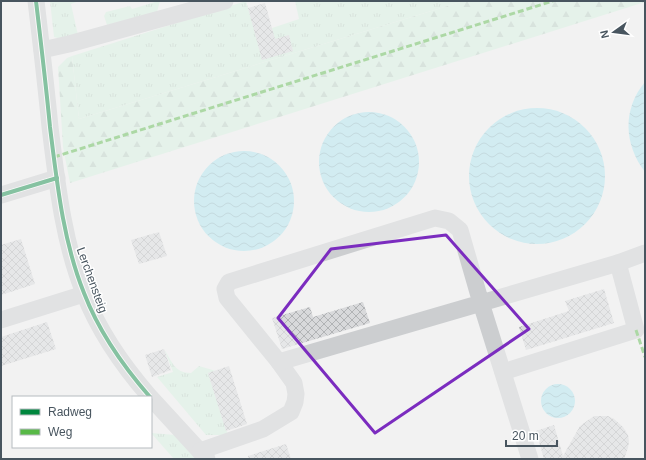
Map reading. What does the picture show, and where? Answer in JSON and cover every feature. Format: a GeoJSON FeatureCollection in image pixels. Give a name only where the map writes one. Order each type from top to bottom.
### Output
{"type":"FeatureCollection","features":[{"type":"Feature","properties":{"kind":"street","name":"Lerchensteig"},"geometry":{"type":"LineString","coordinates":[[36,1],[56,178],[65,229],[73,262],[84,294],[98,325],[116,356],[150,396]]}},
{"type":"Feature","properties":{"kind":"street"},"geometry":{"type":"LineString","coordinates":[[42,50],[225,1]]}},
{"type":"Feature","properties":{"kind":"street"},"geometry":{"type":"LineString","coordinates":[[1,195],[56,178]]}},
{"type":"Feature","properties":{"kind":"street"},"geometry":{"type":"LineString","coordinates":[[203,455],[263,429],[291,412],[295,402],[296,394],[294,383],[279,362],[227,298],[225,289],[229,282],[434,218],[448,221],[460,230],[502,372],[530,459]]}},
{"type":"Feature","properties":{"kind":"street"},"geometry":{"type":"LineString","coordinates":[[279,362],[618,263],[645,253]]}},
{"type":"Feature","properties":{"kind":"street"},"geometry":{"type":"LineString","coordinates":[[502,372],[636,330],[618,263]]}},
{"type":"Feature","properties":{"kind":"street"},"geometry":{"type":"LineString","coordinates":[[1,320],[84,294]]}},
{"type":"Feature","properties":{"kind":"street","name":"Lerchensteig"},"geometry":{"type":"LineString","coordinates":[[152,398],[203,455]]}},
{"type":"Feature","properties":{"kind":"highlighted area"},"geometry":{"type":"Polygon","coordinates":[[[446,235],[529,329],[375,433],[278,318],[331,249],[446,235]]]}},
{"type":"Feature","properties":{"kind":"green space"},"geometry":{"type":"Polygon","coordinates":[[[50,1],[79,1],[71,4],[78,35],[61,39],[54,37],[50,1]]]}},
{"type":"Feature","properties":{"kind":"green space"},"geometry":{"type":"Polygon","coordinates":[[[155,1],[160,1],[157,12],[107,25],[104,16],[106,12],[130,6],[132,9],[155,1]]]}},
{"type":"Feature","properties":{"kind":"green space"},"geometry":{"type":"Polygon","coordinates":[[[246,1],[257,38],[273,33],[272,28],[299,19],[295,1],[464,1],[79,119],[72,56],[246,1]]]}},
{"type":"Feature","properties":{"kind":"green space"},"geometry":{"type":"Polygon","coordinates":[[[464,1],[645,2],[70,183],[63,147],[58,67],[67,58],[72,56],[79,119],[464,1]]]}},
{"type":"Feature","properties":{"kind":"green space"},"geometry":{"type":"Polygon","coordinates":[[[164,349],[174,366],[181,371],[191,373],[199,366],[216,371],[208,373],[228,435],[206,435],[157,377],[173,372],[164,349]]]}},
{"type":"Feature","properties":{"kind":"green space"},"geometry":{"type":"Polygon","coordinates":[[[152,433],[176,435],[197,459],[174,459],[152,433]]]}},
{"type":"Feature","properties":{"kind":"water"},"geometry":{"type":"Polygon","coordinates":[[[645,82],[645,172],[633,150],[628,127],[632,104],[645,82]]]}},
{"type":"Feature","properties":{"kind":"water"},"geometry":{"type":"Polygon","coordinates":[[[530,108],[544,108],[563,113],[575,119],[590,133],[600,150],[604,163],[604,189],[600,202],[594,214],[580,229],[575,233],[557,241],[544,244],[530,244],[511,239],[499,233],[484,219],[480,214],[472,196],[469,183],[469,169],[474,150],[480,138],[494,123],[499,119],[517,111],[530,108]]]}},
{"type":"Feature","properties":{"kind":"water"},"geometry":{"type":"Polygon","coordinates":[[[369,112],[388,115],[405,126],[416,143],[419,162],[416,181],[405,198],[388,209],[369,212],[350,209],[333,198],[322,181],[319,162],[322,143],[333,126],[350,115],[369,112]]]}},
{"type":"Feature","properties":{"kind":"water"},"geometry":{"type":"Polygon","coordinates":[[[244,151],[263,155],[280,165],[290,182],[294,201],[290,220],[280,237],[263,247],[244,251],[225,247],[208,237],[198,220],[194,201],[198,182],[208,165],[225,155],[244,151]]]}},
{"type":"Feature","properties":{"kind":"water"},"geometry":{"type":"Polygon","coordinates":[[[558,384],[564,385],[570,389],[574,395],[574,407],[570,413],[564,417],[558,418],[552,417],[546,413],[542,407],[541,401],[542,395],[546,389],[552,385],[558,384]]]}},
{"type":"Feature","properties":{"kind":"building"},"geometry":{"type":"Polygon","coordinates":[[[265,3],[275,39],[289,35],[293,51],[262,60],[248,8],[265,3]]]}},
{"type":"Feature","properties":{"kind":"building"},"geometry":{"type":"Polygon","coordinates":[[[159,232],[167,256],[139,264],[131,240],[159,232]]]}},
{"type":"Feature","properties":{"kind":"building"},"geometry":{"type":"Polygon","coordinates":[[[21,239],[35,284],[1,295],[1,245],[21,239]]]}},
{"type":"Feature","properties":{"kind":"building"},"geometry":{"type":"Polygon","coordinates":[[[604,289],[614,323],[526,350],[519,327],[569,311],[565,301],[604,289]]]}},
{"type":"Feature","properties":{"kind":"building"},"geometry":{"type":"Polygon","coordinates":[[[363,302],[370,323],[282,349],[272,318],[310,307],[313,317],[363,302]]]}},
{"type":"Feature","properties":{"kind":"building"},"geometry":{"type":"Polygon","coordinates":[[[47,322],[56,349],[1,366],[1,337],[47,322]]]}},
{"type":"Feature","properties":{"kind":"building"},"geometry":{"type":"Polygon","coordinates":[[[164,349],[171,370],[152,377],[145,355],[164,349]]]}},
{"type":"Feature","properties":{"kind":"building"},"geometry":{"type":"Polygon","coordinates":[[[229,366],[247,424],[226,431],[208,373],[229,366]]]}},
{"type":"Feature","properties":{"kind":"building"},"geometry":{"type":"Polygon","coordinates":[[[594,416],[608,416],[623,427],[628,435],[629,441],[624,459],[544,459],[536,431],[554,425],[563,456],[580,426],[594,416]]]}},
{"type":"Feature","properties":{"kind":"building"},"geometry":{"type":"Polygon","coordinates":[[[286,444],[291,459],[248,459],[248,456],[286,444]]]}},
{"type":"Feature","properties":{"kind":"marked path"},"geometry":{"type":"LineString","coordinates":[[54,157],[553,1]]}},
{"type":"Feature","properties":{"kind":"marked path"},"geometry":{"type":"LineString","coordinates":[[636,330],[645,357]]}},
{"type":"Feature","properties":{"kind":"cycle path"},"geometry":{"type":"LineString","coordinates":[[36,1],[55,169],[71,253],[84,293],[104,335],[121,361],[149,396]]}},
{"type":"Feature","properties":{"kind":"cycle path"},"geometry":{"type":"LineString","coordinates":[[1,195],[57,178]]}}]}
